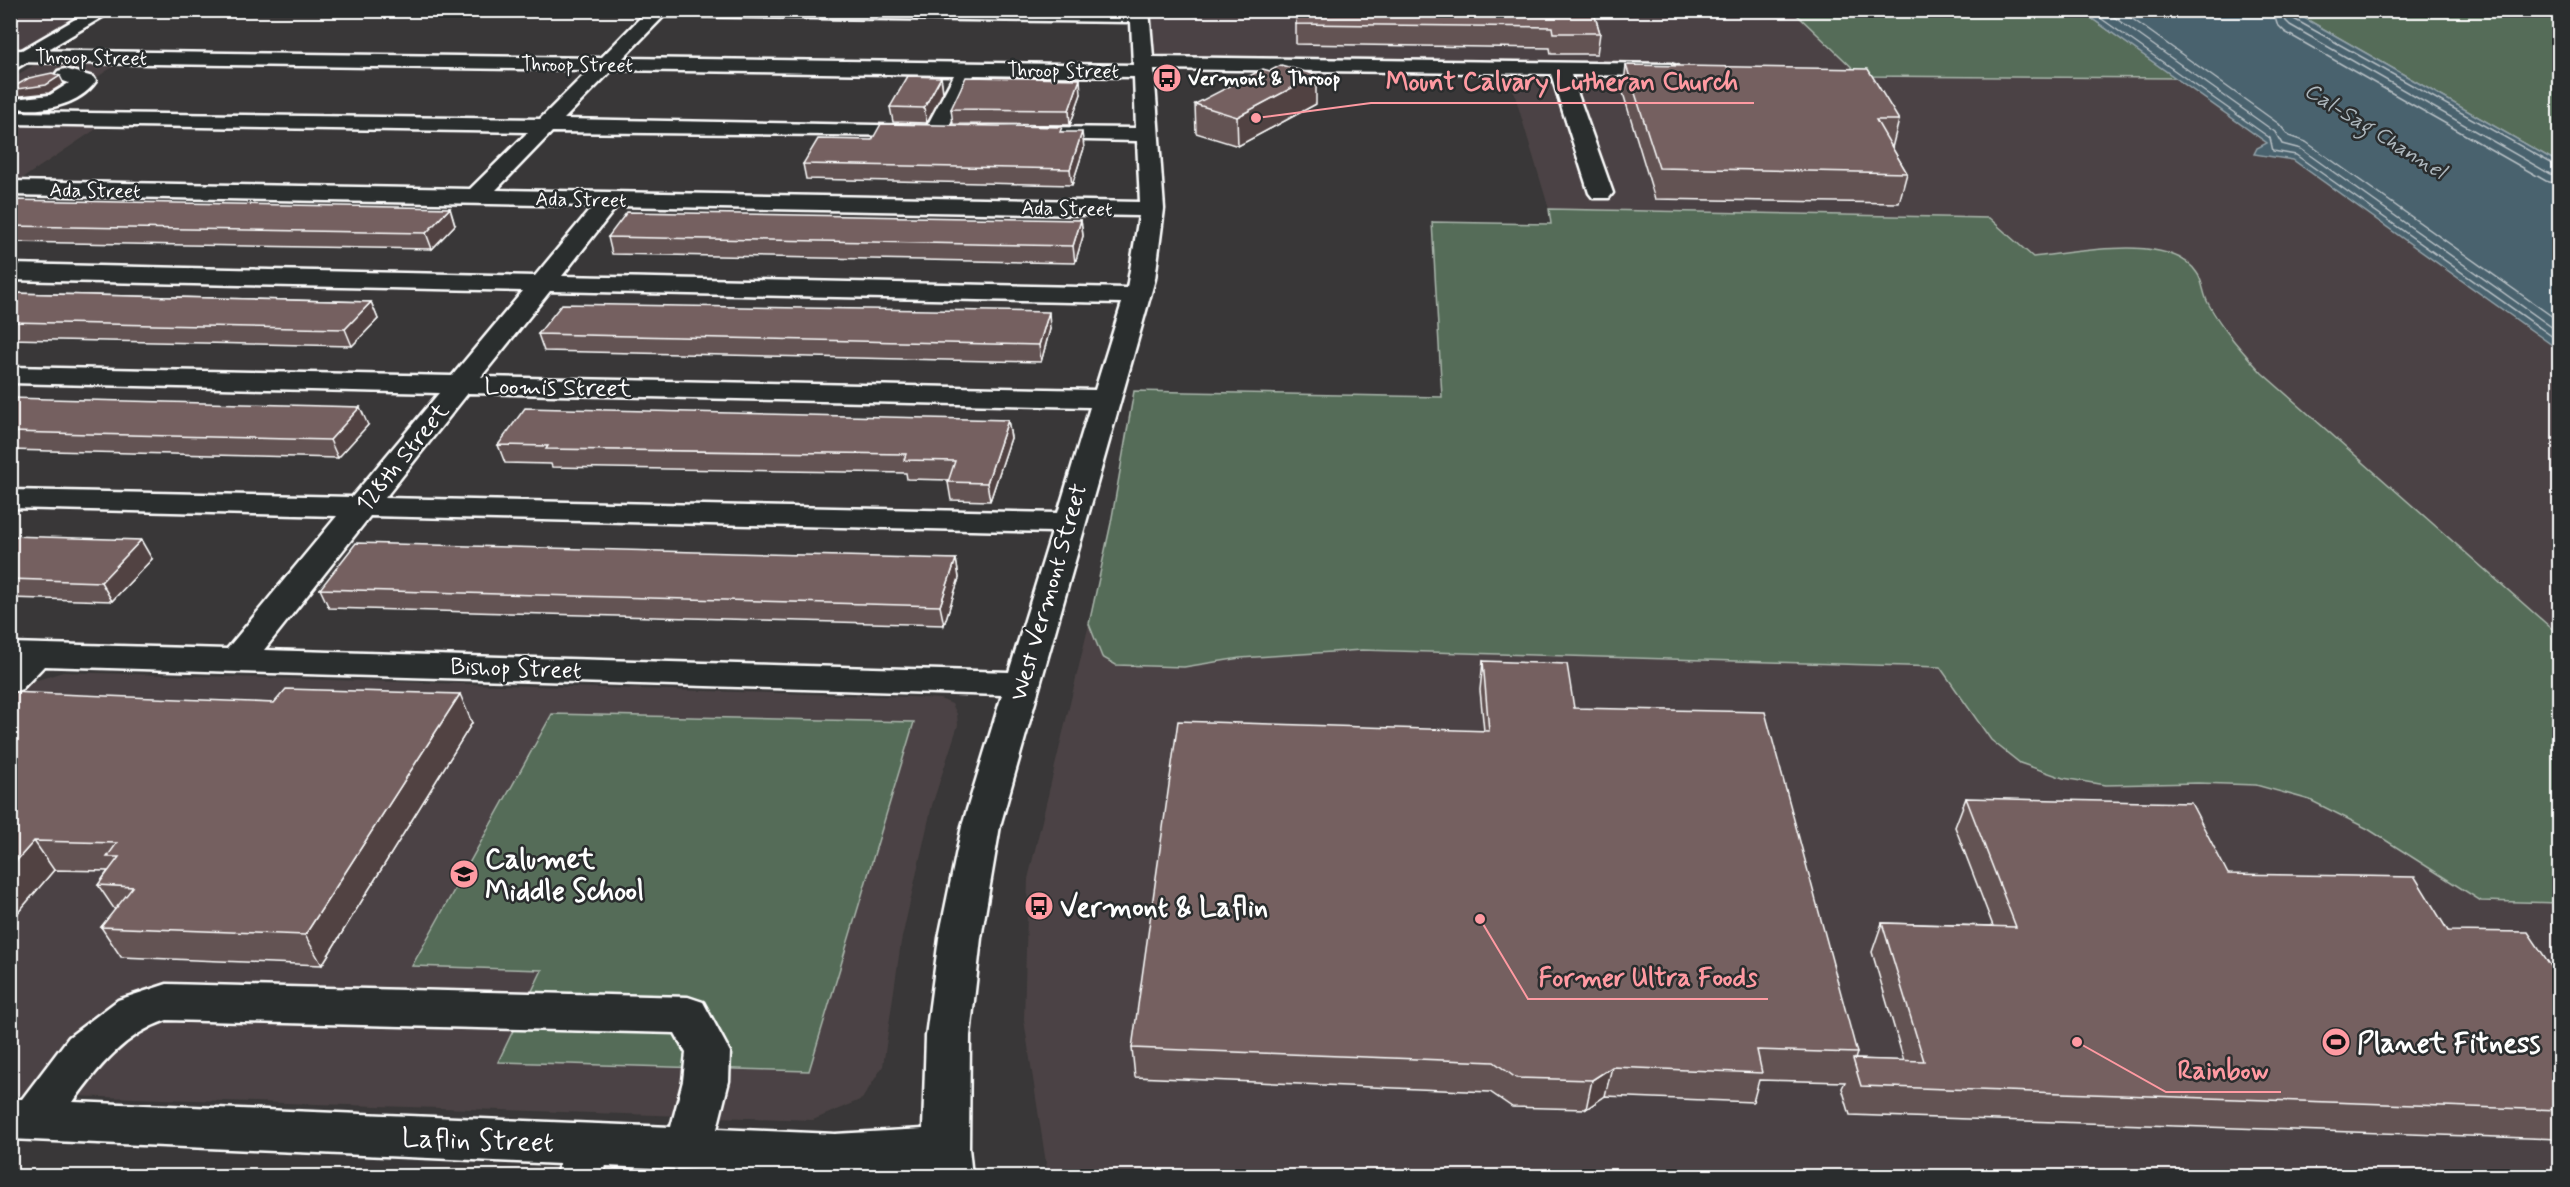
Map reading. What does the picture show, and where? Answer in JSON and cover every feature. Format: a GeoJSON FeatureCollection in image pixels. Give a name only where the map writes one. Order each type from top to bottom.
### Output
{"type":"FeatureCollection","features":[{"type":"Feature","properties":{"kind":"street"},"geometry":{"type":"LineString","coordinates":[[10,97],[24,70],[105,10]]}},
{"type":"Feature","properties":{"kind":"street"},"geometry":{"type":"LineString","coordinates":[[650,10],[1140,13]]}},
{"type":"Feature","properties":{"kind":"street"},"geometry":{"type":"LineString","coordinates":[[476,197],[659,11]]}},
{"type":"Feature","properties":{"kind":"street","name":"West Vermont Street"},"geometry":{"type":"LineString","coordinates":[[947,1162],[948,1036],[960,938],[981,826],[1142,279],[1152,209],[1140,13]]}},
{"type":"Feature","properties":{"kind":"street"},"geometry":{"type":"LineString","coordinates":[[65,75],[94,57]]}},
{"type":"Feature","properties":{"kind":"street","name":"Throop Street"},"geometry":{"type":"LineString","coordinates":[[24,70],[94,57],[967,69],[1144,67],[1687,70]]}},
{"type":"Feature","properties":{"kind":"street"},"geometry":{"type":"LineString","coordinates":[[935,132],[967,69]]}},
{"type":"Feature","properties":{"kind":"street"},"geometry":{"type":"LineString","coordinates":[[1559,69],[1600,193]]}},
{"type":"Feature","properties":{"kind":"street"},"geometry":{"type":"LineString","coordinates":[[10,103],[55,101],[86,81],[65,75],[24,70]]}},
{"type":"Feature","properties":{"kind":"street"},"geometry":{"type":"LineString","coordinates":[[10,118],[959,132]]}},
{"type":"Feature","properties":{"kind":"street"},"geometry":{"type":"LineString","coordinates":[[1018,133],[1149,135]]}},
{"type":"Feature","properties":{"kind":"street","name":"Ada Street"},"geometry":{"type":"LineString","coordinates":[[10,188],[1152,209]]}},
{"type":"Feature","properties":{"kind":"street","name":"128th Street"},"geometry":{"type":"LineString","coordinates":[[238,658],[610,199]]}},
{"type":"Feature","properties":{"kind":"street"},"geometry":{"type":"LineString","coordinates":[[10,272],[1136,296]]}},
{"type":"Feature","properties":{"kind":"street","name":"Loomis Street"},"geometry":{"type":"LineString","coordinates":[[10,375],[1105,399]]}},
{"type":"Feature","properties":{"kind":"street"},"geometry":{"type":"LineString","coordinates":[[10,499],[1069,523]]}},
{"type":"Feature","properties":{"kind":"street"},"geometry":{"type":"LineString","coordinates":[[10,681],[23,654]]}},
{"type":"Feature","properties":{"kind":"street","name":"Bishop Street"},"geometry":{"type":"LineString","coordinates":[[23,654],[238,658],[1021,684]]}},
{"type":"Feature","properties":{"kind":"street"},"geometry":{"type":"LineString","coordinates":[[22,1120],[85,1050],[133,1013],[167,1002],[688,1015],[708,1052],[706,1081],[689,1149]]}},
{"type":"Feature","properties":{"kind":"street","name":"Laflin Street"},"geometry":{"type":"LineString","coordinates":[[22,1120],[585,1160],[689,1149],[947,1162]]}},
{"type":"Feature","properties":{"kind":"shaded area"},"geometry":{"type":"Polygon","coordinates":[[[11,11],[88,11],[11,56],[11,11]]]}},
{"type":"Feature","properties":{"kind":"shaded area"},"geometry":{"type":"Polygon","coordinates":[[[1138,11],[1793,11],[1861,76],[2176,78],[2267,143],[2257,148],[2255,154],[2293,160],[2559,350],[2559,635],[2262,373],[2236,345],[2208,302],[2198,273],[2127,247],[2033,257],[1989,218],[1549,209],[1506,66],[1142,60],[1138,11]]]}},
{"type":"Feature","properties":{"kind":"shaded area"},"geometry":{"type":"Polygon","coordinates":[[[51,55],[128,57],[39,115],[114,117],[11,186],[10,79],[51,55]]]}},
{"type":"Feature","properties":{"kind":"shaded area"},"geometry":{"type":"Polygon","coordinates":[[[1089,624],[1102,657],[1116,665],[1184,667],[1240,658],[1362,650],[1940,667],[1991,740],[2198,783],[2256,785],[2310,800],[2369,829],[2481,901],[2559,903],[2559,1176],[1048,1176],[1024,1020],[1028,879],[1089,624]]]}},
{"type":"Feature","properties":{"kind":"shaded area","name":"Calumet Middle School"},"geometry":{"type":"Polygon","coordinates":[[[63,672],[910,697],[940,699],[952,704],[957,714],[958,725],[932,805],[901,942],[883,1066],[862,1099],[813,1120],[11,1094],[11,702],[31,682],[63,672]]]}},
{"type":"Feature","properties":{"kind":"green space"},"geometry":{"type":"Polygon","coordinates":[[[2554,10],[2559,12],[2559,163],[2292,11],[2554,10]]]}},
{"type":"Feature","properties":{"kind":"green space"},"geometry":{"type":"Polygon","coordinates":[[[1793,11],[2062,11],[2060,13],[2091,18],[2176,78],[1861,76],[1793,11]]]}},
{"type":"Feature","properties":{"kind":"green space"},"geometry":{"type":"Polygon","coordinates":[[[1549,209],[1989,218],[2033,257],[2121,248],[2166,253],[2184,260],[2199,276],[2206,299],[2220,322],[2262,373],[2559,635],[2559,903],[2481,901],[2368,829],[2310,800],[2256,785],[2198,783],[2105,785],[2063,778],[2020,763],[1991,740],[1940,667],[1362,650],[1240,658],[1184,667],[1116,665],[1102,657],[1089,624],[1111,523],[1134,391],[1442,397],[1432,222],[1551,224],[1549,209]]]}},
{"type":"Feature","properties":{"kind":"green space"},"geometry":{"type":"Polygon","coordinates":[[[552,714],[914,722],[809,1071],[498,1062],[542,970],[412,966],[552,714]]]}},
{"type":"Feature","properties":{"kind":"water","name":"Cal-Sag Channel"},"geometry":{"type":"Polygon","coordinates":[[[2062,11],[2292,11],[2559,163],[2559,350],[2293,160],[2254,154],[2257,148],[2267,143],[2091,18],[2059,13],[2062,11]]]}},
{"type":"Feature","properties":{"kind":"building"},"geometry":{"type":"Polygon","coordinates":[[[1297,10],[1593,10],[1600,33],[1553,33],[1552,27],[1296,24],[1297,10]]]}},
{"type":"Feature","properties":{"kind":"building"},"geometry":{"type":"Polygon","coordinates":[[[1281,65],[1316,75],[1237,117],[1195,104],[1263,69],[1270,71],[1281,65]]]}},
{"type":"Feature","properties":{"kind":"building"},"geometry":{"type":"Polygon","coordinates":[[[1626,65],[1868,69],[1899,120],[1876,120],[1907,173],[1659,168],[1626,65]]]}},
{"type":"Feature","properties":{"kind":"building"},"geometry":{"type":"Polygon","coordinates":[[[52,73],[60,76],[46,85],[10,90],[29,78],[52,73]]]}},
{"type":"Feature","properties":{"kind":"building"},"geometry":{"type":"Polygon","coordinates":[[[908,76],[941,77],[924,108],[890,107],[908,76]]]}},
{"type":"Feature","properties":{"kind":"building"},"geometry":{"type":"Polygon","coordinates":[[[966,77],[1080,79],[1069,110],[951,109],[966,77]]]}},
{"type":"Feature","properties":{"kind":"building"},"geometry":{"type":"Polygon","coordinates":[[[881,124],[1062,127],[1060,132],[1082,132],[1070,169],[803,164],[818,139],[872,140],[881,124]]]}},
{"type":"Feature","properties":{"kind":"building"},"geometry":{"type":"Polygon","coordinates":[[[10,200],[450,208],[426,233],[10,226],[10,200]]]}},
{"type":"Feature","properties":{"kind":"building"},"geometry":{"type":"Polygon","coordinates":[[[627,212],[1081,220],[1073,246],[608,237],[627,212]]]}},
{"type":"Feature","properties":{"kind":"building"},"geometry":{"type":"Polygon","coordinates":[[[10,293],[371,302],[345,329],[10,322],[10,293]]]}},
{"type":"Feature","properties":{"kind":"building"},"geometry":{"type":"Polygon","coordinates":[[[562,304],[1049,312],[1039,345],[538,334],[562,304]]]}},
{"type":"Feature","properties":{"kind":"building"},"geometry":{"type":"Polygon","coordinates":[[[10,398],[360,407],[330,440],[10,432],[10,398]]]}},
{"type":"Feature","properties":{"kind":"building"},"geometry":{"type":"Polygon","coordinates":[[[525,408],[1008,420],[987,483],[948,482],[955,461],[904,460],[906,454],[546,449],[548,446],[498,445],[525,408]]]}},
{"type":"Feature","properties":{"kind":"building"},"geometry":{"type":"Polygon","coordinates":[[[10,536],[141,540],[101,582],[10,579],[10,536]]]}},
{"type":"Feature","properties":{"kind":"building"},"geometry":{"type":"Polygon","coordinates":[[[356,543],[956,559],[940,606],[320,589],[356,543]]]}},
{"type":"Feature","properties":{"kind":"building"},"geometry":{"type":"Polygon","coordinates":[[[1483,661],[1567,664],[1574,708],[1765,712],[1857,1053],[1757,1050],[1762,1073],[1612,1067],[1592,1080],[1516,1078],[1494,1062],[1132,1048],[1178,721],[1489,731],[1483,661]]]}},
{"type":"Feature","properties":{"kind":"building"},"geometry":{"type":"Polygon","coordinates":[[[286,689],[460,694],[305,935],[101,927],[133,887],[98,885],[119,857],[107,857],[117,843],[34,841],[10,868],[10,692],[274,703],[286,689]]]}},
{"type":"Feature","properties":{"kind":"building"},"geometry":{"type":"Polygon","coordinates":[[[1966,798],[2191,803],[2228,874],[2415,877],[2448,931],[2528,932],[2559,978],[2559,1110],[1861,1086],[1853,1059],[1924,1061],[1882,923],[2016,927],[1966,798]]]}},
{"type":"Feature","properties":{"kind":"place","name":"Vermont & Throop"},"geometry":{"type":"Point","coordinates":[1167,78]}},
{"type":"Feature","properties":{"kind":"place","name":"Mount Calvary Lutheran Church"},"geometry":{"type":"Point","coordinates":[1256,118]}},
{"type":"Feature","properties":{"kind":"place","name":"Calumet Middle School"},"geometry":{"type":"Point","coordinates":[464,874]}},
{"type":"Feature","properties":{"kind":"place","name":"Vermont & Laflin"},"geometry":{"type":"Point","coordinates":[1039,906]}},
{"type":"Feature","properties":{"kind":"place","name":"Former Ultra Foods"},"geometry":{"type":"Point","coordinates":[1480,919]}},
{"type":"Feature","properties":{"kind":"place","name":"Rainbow"},"geometry":{"type":"Point","coordinates":[2077,1042]}},
{"type":"Feature","properties":{"kind":"place","name":"Planet Fitness"},"geometry":{"type":"Point","coordinates":[2336,1042]}}]}
